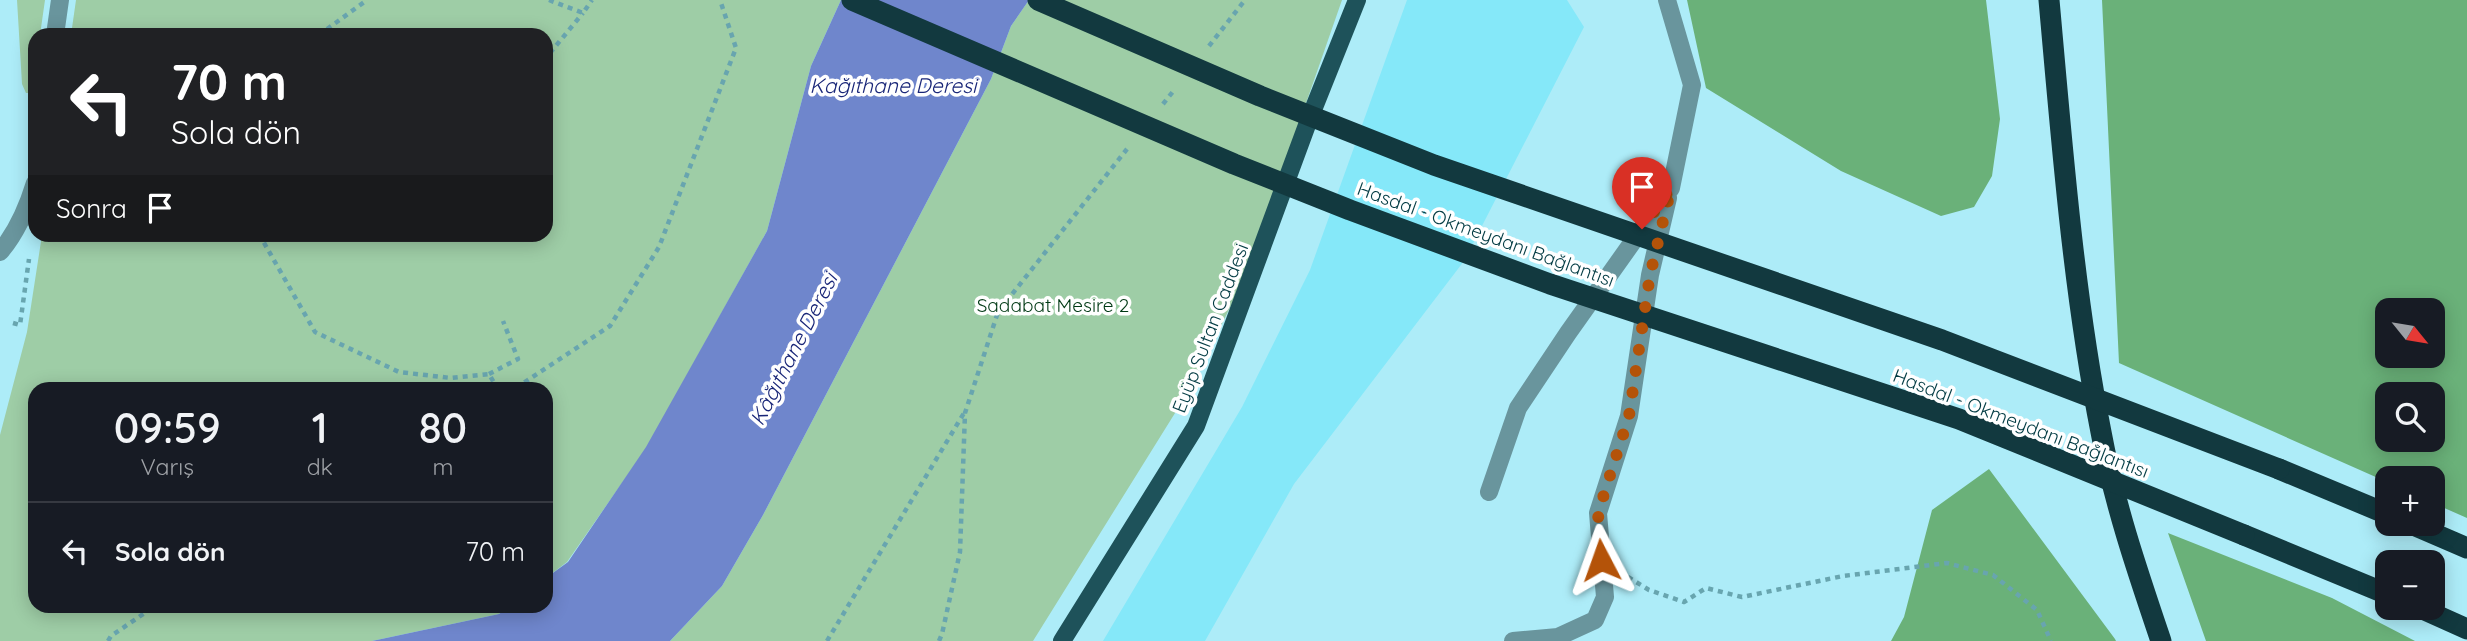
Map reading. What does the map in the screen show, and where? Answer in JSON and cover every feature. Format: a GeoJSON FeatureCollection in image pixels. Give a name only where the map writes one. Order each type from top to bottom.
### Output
{"type":"FeatureCollection","features":[{"type":"Feature","properties":{"kind":"highway","name":"Hasdal - Okmeydanı Bağlantısı"},"geometry":{"type":"LineString","coordinates":[[852,0],[1234,164],[1350,209],[1549,284],[1959,419],[2375,589]]}},
{"type":"Feature","properties":{"kind":"highway"},"geometry":{"type":"LineString","coordinates":[[1038,0],[1260,96],[1434,164],[1942,340],[2280,469],[2375,509]]}},
{"type":"Feature","properties":{"kind":"highway"},"geometry":{"type":"LineString","coordinates":[[2049,0],[2076,269],[2101,433],[2134,561],[2161,641]]}},
{"type":"Feature","properties":{"kind":"highway"},"geometry":{"type":"LineString","coordinates":[[2439,536],[2467,548]]}},
{"type":"Feature","properties":{"kind":"highway"},"geometry":{"type":"LineString","coordinates":[[2445,619],[2467,629]]}},
{"type":"Feature","properties":{"kind":"main road","name":"Eyüp Sultan Caddesi"},"geometry":{"type":"LineString","coordinates":[[1062,641],[1196,426],[1307,125],[1357,0]]}},
{"type":"Feature","properties":{"kind":"street"},"geometry":{"type":"LineString","coordinates":[[56,28],[60,0]]}},
{"type":"Feature","properties":{"kind":"street"},"geometry":{"type":"LineString","coordinates":[[1513,641],[1559,637],[1595,620],[1605,597],[1598,513],[1629,416],[1650,275],[1692,85],[1667,0]]}},
{"type":"Feature","properties":{"kind":"street"},"geometry":{"type":"LineString","coordinates":[[1489,492],[1518,408],[1671,188]]}},
{"type":"Feature","properties":{"kind":"street"},"geometry":{"type":"LineString","coordinates":[[0,252],[13,237],[28,206]]}},
{"type":"Feature","properties":{"kind":"path"},"geometry":{"type":"LineString","coordinates":[[329,28],[367,0]]}},
{"type":"Feature","properties":{"kind":"path"},"geometry":{"type":"LineString","coordinates":[[549,0],[583,13]]}},
{"type":"Feature","properties":{"kind":"path"},"geometry":{"type":"LineString","coordinates":[[553,49],[592,0]]}},
{"type":"Feature","properties":{"kind":"path"},"geometry":{"type":"LineString","coordinates":[[525,382],[610,326],[659,247],[736,48],[720,0]]}},
{"type":"Feature","properties":{"kind":"path"},"geometry":{"type":"LineString","coordinates":[[1202,55],[1245,0]]}},
{"type":"Feature","properties":{"kind":"path"},"geometry":{"type":"LineString","coordinates":[[1158,110],[1176,88]]}},
{"type":"Feature","properties":{"kind":"path"},"geometry":{"type":"LineString","coordinates":[[827,641],[965,413],[998,312],[1133,143]]}},
{"type":"Feature","properties":{"kind":"path"},"geometry":{"type":"LineString","coordinates":[[264,242],[315,332],[399,372],[451,378],[489,374],[518,359],[503,321]]}},
{"type":"Feature","properties":{"kind":"path"},"geometry":{"type":"LineString","coordinates":[[13,323],[20,325],[30,248]]}},
{"type":"Feature","properties":{"kind":"path"},"geometry":{"type":"LineString","coordinates":[[489,374],[494,382]]}},
{"type":"Feature","properties":{"kind":"path"},"geometry":{"type":"LineString","coordinates":[[939,641],[960,552],[965,413]]}},
{"type":"Feature","properties":{"kind":"path"},"geometry":{"type":"LineString","coordinates":[[1601,560],[1649,590],[1684,602],[1706,588],[1742,597],[1843,576],[1947,563],[1993,575],[2037,610],[2051,641]]}},
{"type":"Feature","properties":{"kind":"path"},"geometry":{"type":"LineString","coordinates":[[108,641],[111,636],[145,613]]}},
{"type":"Feature","properties":{"kind":"shaded area"},"geometry":{"type":"Polygon","coordinates":[[[1407,0],[1567,0],[1584,27],[1464,261],[1294,484],[1205,641],[1103,641],[1242,407],[1310,270],[1407,0]]]}},
{"type":"Feature","properties":{"kind":"green space"},"geometry":{"type":"Polygon","coordinates":[[[17,0],[45,0],[41,28],[28,28],[28,93],[22,84],[17,0]]]}},
{"type":"Feature","properties":{"kind":"green space"},"geometry":{"type":"Polygon","coordinates":[[[76,0],[841,0],[811,66],[767,231],[647,447],[567,562],[553,573],[553,382],[28,382],[28,613],[500,613],[372,641],[0,641],[0,435],[27,332],[41,242],[553,242],[553,28],[72,28],[76,0]]]}},
{"type":"Feature","properties":{"kind":"green space","name":"Sadabat Mesire 2"},"geometry":{"type":"Polygon","coordinates":[[[1029,0],[1342,0],[1246,275],[1190,389],[1033,641],[670,641],[722,586],[763,515],[991,79],[1011,26],[1029,0]]]}},
{"type":"Feature","properties":{"kind":"green space"},"geometry":{"type":"Polygon","coordinates":[[[1687,0],[1986,0],[2000,119],[1992,176],[1974,207],[1941,216],[1841,171],[1706,88],[1687,0]]]}},
{"type":"Feature","properties":{"kind":"green space"},"geometry":{"type":"Polygon","coordinates":[[[2102,0],[2467,0],[2467,518],[2445,508],[2445,466],[2375,466],[2375,477],[2119,363],[2102,0]]]}},
{"type":"Feature","properties":{"kind":"green space"},"geometry":{"type":"Polygon","coordinates":[[[1989,469],[2116,641],[1891,641],[1904,617],[1932,510],[1989,469]]]}},
{"type":"Feature","properties":{"kind":"green space"},"geometry":{"type":"Polygon","coordinates":[[[2168,533],[2332,598],[2415,641],[2206,641],[2168,533]]]}},
{"type":"Feature","properties":{"kind":"water","name":"Kağıthane Deresi"},"geometry":{"type":"Polygon","coordinates":[[[841,0],[1029,0],[1011,26],[991,79],[763,515],[722,586],[670,641],[372,641],[500,613],[553,613],[553,573],[568,562],[646,447],[767,231],[811,66],[841,0]]]}},
{"type":"Feature","properties":{"kind":"route"},"geometry":{"type":"LineString","coordinates":[[1601,560],[1598,513],[1629,416],[1650,275],[1671,188],[1642,229]]}},
{"type":"Feature","properties":{"kind":"water label","name":"Kâğıthane Deresi"},"geometry":{"type":"Point","coordinates":[793,349]}}]}
